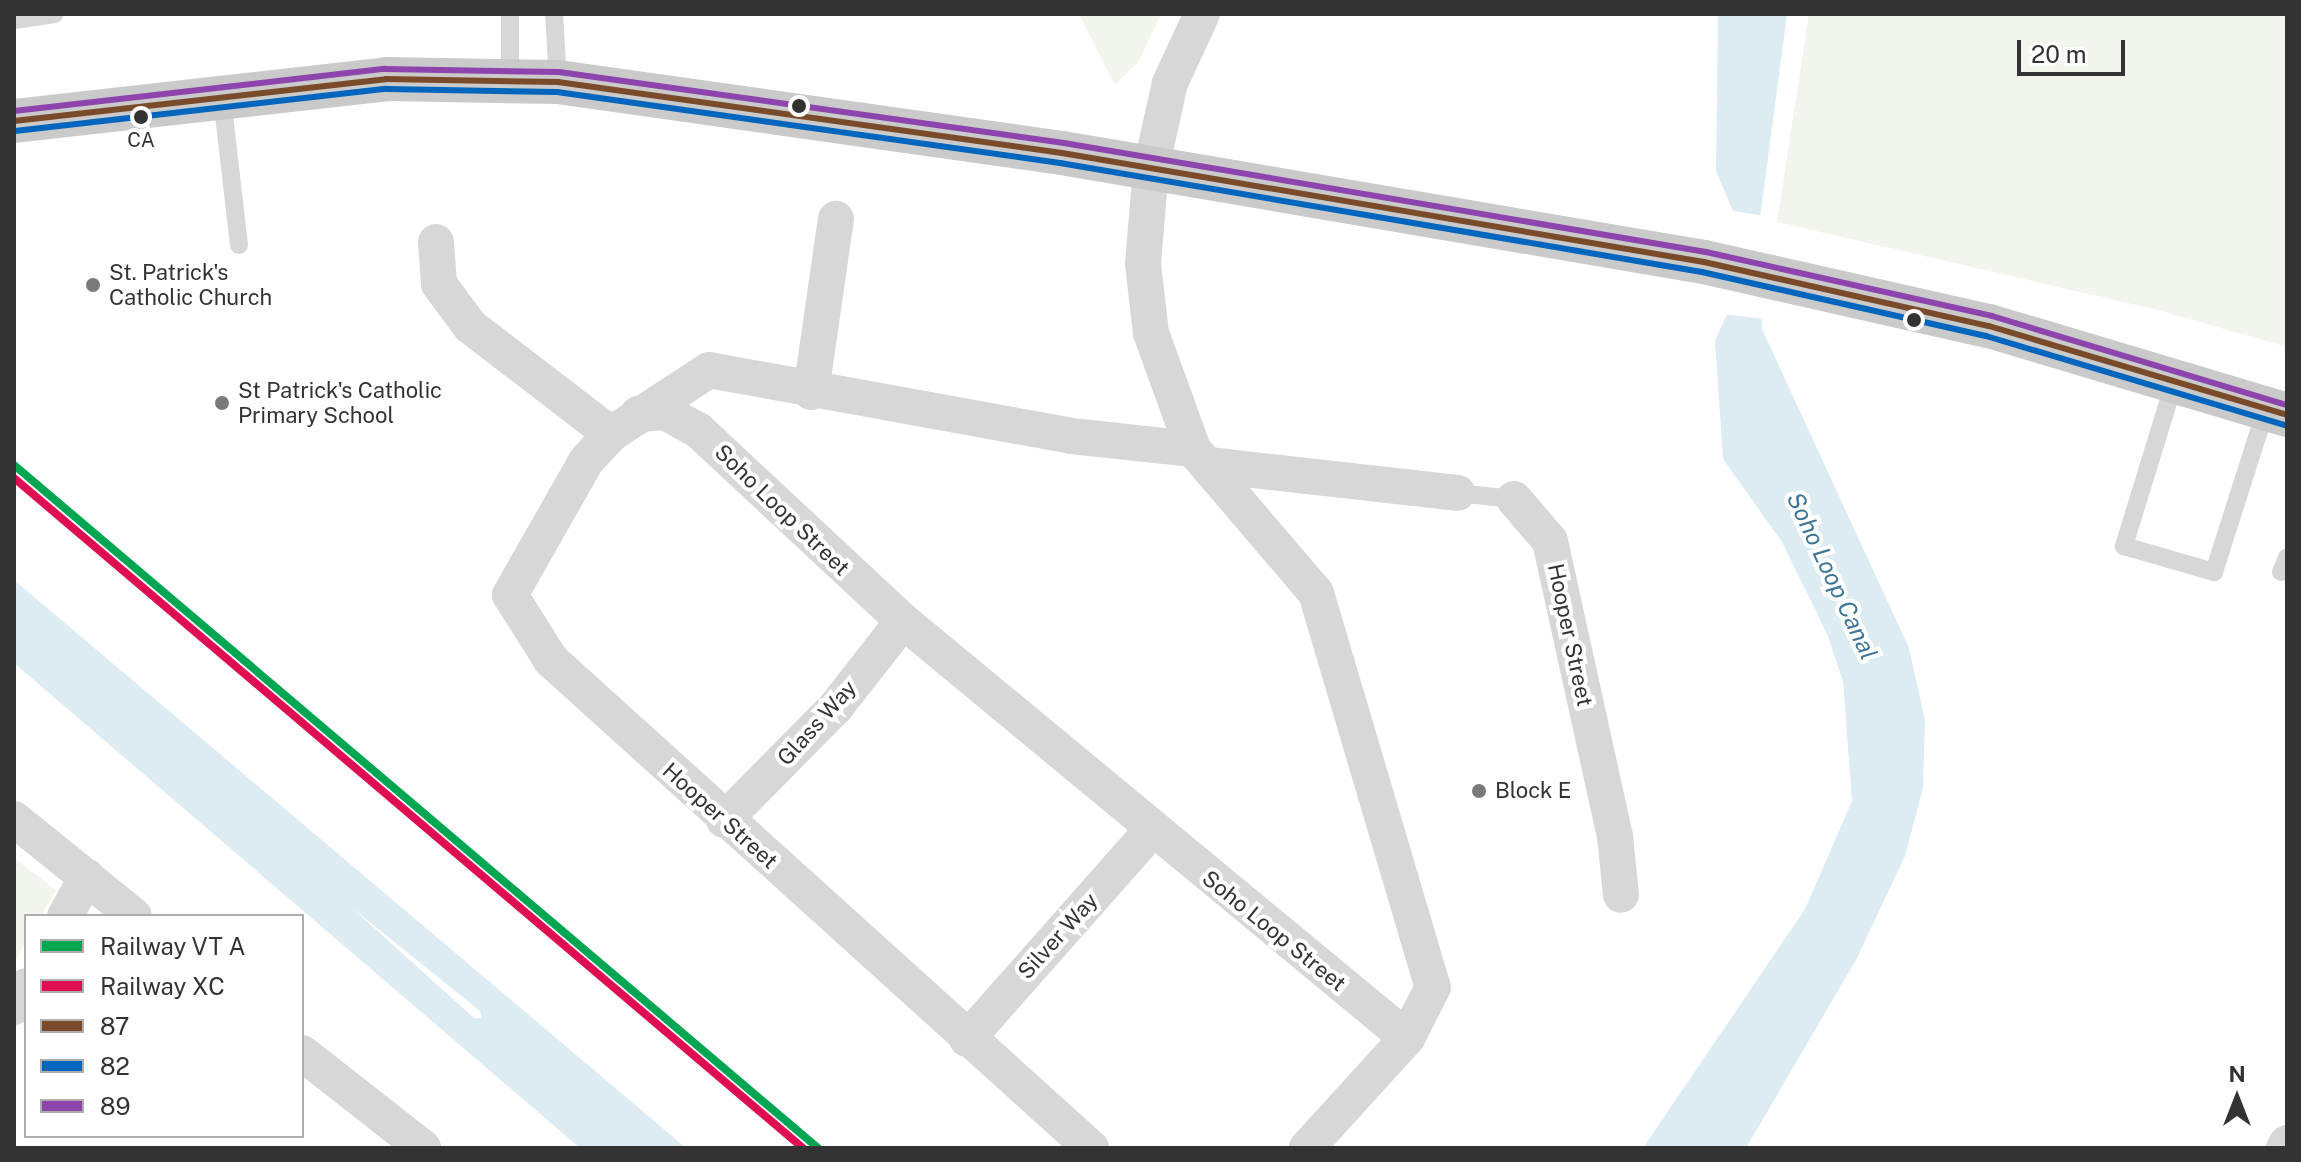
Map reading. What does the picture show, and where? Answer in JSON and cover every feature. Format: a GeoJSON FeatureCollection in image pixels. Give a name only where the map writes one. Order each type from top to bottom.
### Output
{"type":"FeatureCollection","features":[{"type":"Feature","properties":{"kind":"main road"},"geometry":{"type":"LineString","coordinates":[[14,121],[222,95],[510,76],[558,82],[1151,168],[1704,262],[1787,279],[2175,380],[2276,412]]}},
{"type":"Feature","properties":{"kind":"street"},"geometry":{"type":"LineString","coordinates":[[1202,14],[1170,83],[1151,168],[1143,264],[1151,333],[1201,457],[1316,593],[1433,987],[1407,1038],[1307,1148]]}},
{"type":"Feature","properties":{"kind":"street"},"geometry":{"type":"LineString","coordinates":[[811,392],[836,219]]}},
{"type":"Feature","properties":{"kind":"street"},"geometry":{"type":"LineString","coordinates":[[436,242],[439,284],[470,326],[625,424]]}},
{"type":"Feature","properties":{"kind":"street","name":"Hooper Street"},"geometry":{"type":"LineString","coordinates":[[1091,1148],[724,820],[551,660],[510,595],[586,461],[625,424],[709,370],[811,392],[1201,457],[1457,493]]}},
{"type":"Feature","properties":{"kind":"street","name":"Soho Loop Street"},"geometry":{"type":"LineString","coordinates":[[625,424],[665,412],[698,430],[903,621],[1150,832],[1407,1038]]}},
{"type":"Feature","properties":{"kind":"street","name":"Hooper Street"},"geometry":{"type":"LineString","coordinates":[[1514,499],[1550,541],[1615,836],[1621,895]]}},
{"type":"Feature","properties":{"kind":"street","name":"Glass Way"},"geometry":{"type":"LineString","coordinates":[[724,820],[835,708],[903,621]]}},
{"type":"Feature","properties":{"kind":"street"},"geometry":{"type":"LineString","coordinates":[[14,819],[132,914]]}},
{"type":"Feature","properties":{"kind":"street","name":"Silver Way"},"geometry":{"type":"LineString","coordinates":[[967,1039],[1150,832]]}},
{"type":"Feature","properties":{"kind":"street"},"geometry":{"type":"LineString","coordinates":[[66,914],[87,877]]}},
{"type":"Feature","properties":{"kind":"street"},"geometry":{"type":"LineString","coordinates":[[14,1007],[24,990]]}},
{"type":"Feature","properties":{"kind":"street"},"geometry":{"type":"LineString","coordinates":[[304,1055],[423,1148]]}},
{"type":"Feature","properties":{"kind":"street"},"geometry":{"type":"LineString","coordinates":[[2284,1148],[2287,1143]]}},
{"type":"Feature","properties":{"kind":"lane"},"geometry":{"type":"LineString","coordinates":[[14,20],[55,14]]}},
{"type":"Feature","properties":{"kind":"lane"},"geometry":{"type":"LineString","coordinates":[[510,14],[510,76]]}},
{"type":"Feature","properties":{"kind":"lane"},"geometry":{"type":"LineString","coordinates":[[554,14],[558,82]]}},
{"type":"Feature","properties":{"kind":"lane"},"geometry":{"type":"LineString","coordinates":[[222,95],[239,245]]}},
{"type":"Feature","properties":{"kind":"lane"},"geometry":{"type":"LineString","coordinates":[[2175,380],[2124,546],[2214,572],[2276,412]]}},
{"type":"Feature","properties":{"kind":"lane","name":"Hooper Street"},"geometry":{"type":"LineString","coordinates":[[1457,493],[1514,499]]}},
{"type":"Feature","properties":{"kind":"shaded area"},"geometry":{"type":"Polygon","coordinates":[[[1079,14],[1161,14],[1139,61],[1115,85],[1079,14]]]}},
{"type":"Feature","properties":{"kind":"shaded area"},"geometry":{"type":"Polygon","coordinates":[[[1809,14],[2287,14],[2287,347],[2158,310],[1777,222],[1809,14]]]}},
{"type":"Feature","properties":{"kind":"shaded area"},"geometry":{"type":"Polygon","coordinates":[[[14,858],[56,890],[42,914],[24,914],[24,946],[14,963],[14,858]]]}},
{"type":"Feature","properties":{"kind":"water","name":"Soho Loop Canal"},"geometry":{"type":"Polygon","coordinates":[[[1718,14],[1787,14],[1760,219],[1762,329],[1909,648],[1925,720],[1923,788],[1905,856],[1856,960],[1746,1148],[1643,1148],[1805,909],[1852,801],[1843,681],[1827,634],[1782,542],[1723,459],[1715,341],[1727,314],[1733,211],[1716,171],[1718,14]]]}},
{"type":"Feature","properties":{"kind":"water"},"geometry":{"type":"Polygon","coordinates":[[[14,580],[686,1148],[580,1148],[14,663],[14,580]],[[351,907],[474,1018],[482,1018],[480,1011],[351,907]]]}},
{"type":"Feature","properties":{"kind":"pier"},"geometry":{"type":"Polygon","coordinates":[[[1729,210],[1764,216],[1765,319],[1723,314],[1729,210]]]}},
{"type":"Feature","properties":{"kind":"transit line","name":"89"},"geometry":{"type":"LineString","coordinates":[[14,111],[385,69],[559,72],[1064,143],[1706,252],[1992,316],[2287,405]]}},
{"type":"Feature","properties":{"kind":"transit line","name":"87"},"geometry":{"type":"LineString","coordinates":[[14,121],[386,79],[558,82],[1062,153],[1704,262],[1989,326],[2287,415]]}},
{"type":"Feature","properties":{"kind":"transit line","name":"82"},"geometry":{"type":"LineString","coordinates":[[15,131],[386,89],[557,92],[1060,163],[1702,272],[1986,336],[2284,425]]}},
{"type":"Feature","properties":{"kind":"transit line"},"geometry":{"type":"LineString","coordinates":[[14,465],[818,1148]]}},
{"type":"Feature","properties":{"kind":"rail line","name":"XC"},"geometry":{"type":"LineString","coordinates":[[14,478],[803,1148]]}},
{"type":"Feature","properties":{"kind":"place","name":"CA"},"geometry":{"type":"Point","coordinates":[141,117]}},
{"type":"Feature","properties":{"kind":"place","name":"St. Patrick's Catholic Church"},"geometry":{"type":"Point","coordinates":[93,285]}},
{"type":"Feature","properties":{"kind":"place","name":"St Patrick's Catholic Primary School"},"geometry":{"type":"Point","coordinates":[222,403]}},
{"type":"Feature","properties":{"kind":"place","name":"Block E"},"geometry":{"type":"Point","coordinates":[1479,791]}}]}
